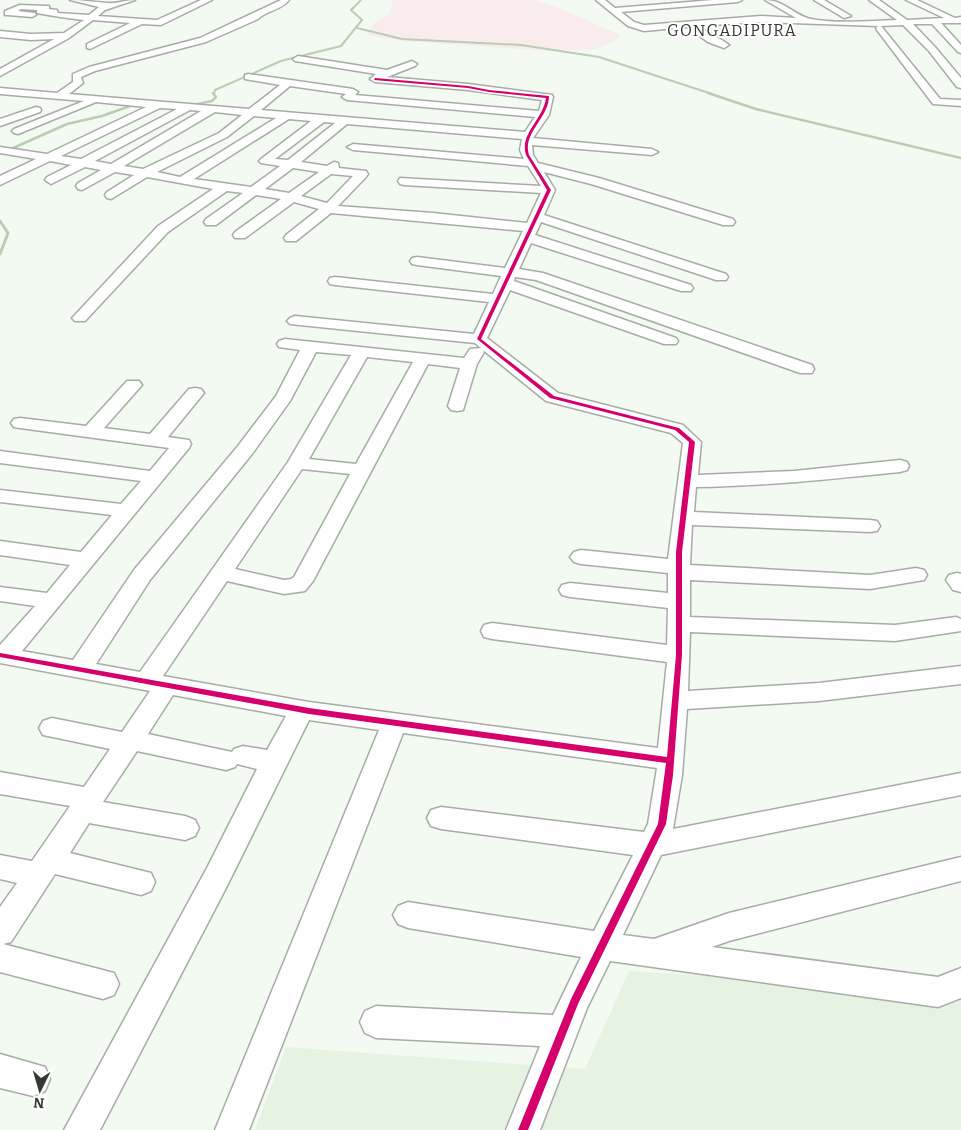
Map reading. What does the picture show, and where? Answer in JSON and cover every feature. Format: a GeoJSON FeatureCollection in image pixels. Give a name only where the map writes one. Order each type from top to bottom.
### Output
{"type":"FeatureCollection","features":[{"type":"Feature","properties":{"kind":"street"},"geometry":{"type":"LineString","coordinates":[[74,0],[109,6]]}},
{"type":"Feature","properties":{"kind":"street"},"geometry":{"type":"LineString","coordinates":[[11,56],[66,36],[102,8],[131,0]]}},
{"type":"Feature","properties":{"kind":"street"},"geometry":{"type":"LineString","coordinates":[[81,45],[140,22],[185,0]]}},
{"type":"Feature","properties":{"kind":"street"},"geometry":{"type":"LineString","coordinates":[[0,19],[20,7],[28,7],[46,8],[40,11],[54,12],[56,14],[158,23],[208,0]]}},
{"type":"Feature","properties":{"kind":"street"},"geometry":{"type":"LineString","coordinates":[[0,123],[66,94],[78,83],[76,76],[92,69],[217,34],[256,17],[261,11],[284,3],[285,0]]}},
{"type":"Feature","properties":{"kind":"street"},"geometry":{"type":"LineString","coordinates":[[634,0],[646,9]]}},
{"type":"Feature","properties":{"kind":"street"},"geometry":{"type":"LineString","coordinates":[[665,0],[673,6]]}},
{"type":"Feature","properties":{"kind":"street"},"geometry":{"type":"LineString","coordinates":[[603,4],[646,9],[696,2],[738,0]]}},
{"type":"Feature","properties":{"kind":"street"},"geometry":{"type":"LineString","coordinates":[[769,0],[801,19],[820,15],[896,14]]}},
{"type":"Feature","properties":{"kind":"street"},"geometry":{"type":"LineString","coordinates":[[818,0],[847,16]]}},
{"type":"Feature","properties":{"kind":"street"},"geometry":{"type":"LineString","coordinates":[[873,0],[906,22],[943,68],[961,85]]}},
{"type":"Feature","properties":{"kind":"street"},"geometry":{"type":"LineString","coordinates":[[910,0],[959,21]]}},
{"type":"Feature","properties":{"kind":"street"},"geometry":{"type":"LineString","coordinates":[[603,4],[637,27],[761,19],[860,24],[959,21]]}},
{"type":"Feature","properties":{"kind":"street"},"geometry":{"type":"LineString","coordinates":[[8,13],[33,22]]}},
{"type":"Feature","properties":{"kind":"street"},"geometry":{"type":"LineString","coordinates":[[47,19],[56,14]]}},
{"type":"Feature","properties":{"kind":"street"},"geometry":{"type":"LineString","coordinates":[[719,15],[729,22]]}},
{"type":"Feature","properties":{"kind":"street"},"geometry":{"type":"LineString","coordinates":[[0,19],[33,22]]}},
{"type":"Feature","properties":{"kind":"street"},"geometry":{"type":"LineString","coordinates":[[934,21],[961,50]]}},
{"type":"Feature","properties":{"kind":"street"},"geometry":{"type":"LineString","coordinates":[[0,45],[22,36],[33,22]]}},
{"type":"Feature","properties":{"kind":"street"},"geometry":{"type":"LineString","coordinates":[[689,25],[711,40],[724,45]]}},
{"type":"Feature","properties":{"kind":"street"},"geometry":{"type":"LineString","coordinates":[[880,28],[914,67],[937,102],[961,103]]}},
{"type":"Feature","properties":{"kind":"street"},"geometry":{"type":"LineString","coordinates":[[0,34],[109,48]]}},
{"type":"Feature","properties":{"kind":"street"},"geometry":{"type":"LineString","coordinates":[[3,70],[52,40]]}},
{"type":"Feature","properties":{"kind":"street"},"geometry":{"type":"LineString","coordinates":[[128,49],[156,52]]}},
{"type":"Feature","properties":{"kind":"street"},"geometry":{"type":"LineString","coordinates":[[298,59],[386,73]]}},
{"type":"Feature","properties":{"kind":"street"},"geometry":{"type":"LineString","coordinates":[[412,64],[386,73],[372,81],[468,87],[548,97],[537,137],[544,177],[549,190],[504,285],[483,343],[469,364],[457,406]]}},
{"type":"Feature","properties":{"kind":"street"},"geometry":{"type":"LineString","coordinates":[[943,68],[961,69]]}},
{"type":"Feature","properties":{"kind":"street"},"geometry":{"type":"LineString","coordinates":[[248,78],[350,94],[537,137],[595,181],[728,222]]}},
{"type":"Feature","properties":{"kind":"street"},"geometry":{"type":"LineString","coordinates":[[14,83],[94,101],[288,115],[537,137],[652,152]]}},
{"type":"Feature","properties":{"kind":"street"},"geometry":{"type":"LineString","coordinates":[[111,195],[145,173],[223,134],[288,83]]}},
{"type":"Feature","properties":{"kind":"street"},"geometry":{"type":"LineString","coordinates":[[0,96],[66,94]]}},
{"type":"Feature","properties":{"kind":"street"},"geometry":{"type":"LineString","coordinates":[[291,238],[328,208],[362,174],[265,161],[332,106],[350,94]]}},
{"type":"Feature","properties":{"kind":"street"},"geometry":{"type":"LineString","coordinates":[[18,131],[94,101]]}},
{"type":"Feature","properties":{"kind":"street"},"geometry":{"type":"LineString","coordinates":[[0,181],[156,106]]}},
{"type":"Feature","properties":{"kind":"street"},"geometry":{"type":"LineString","coordinates":[[51,180],[187,108]]}},
{"type":"Feature","properties":{"kind":"street"},"geometry":{"type":"LineString","coordinates":[[82,186],[213,109]]}},
{"type":"Feature","properties":{"kind":"street"},"geometry":{"type":"LineString","coordinates":[[358,122],[372,109]]}},
{"type":"Feature","properties":{"kind":"street"},"geometry":{"type":"LineString","coordinates":[[182,180],[288,115]]}},
{"type":"Feature","properties":{"kind":"street"},"geometry":{"type":"LineString","coordinates":[[427,128],[434,115],[537,137]]}},
{"type":"Feature","properties":{"kind":"street"},"geometry":{"type":"LineString","coordinates":[[211,222],[291,164],[345,120]]}},
{"type":"Feature","properties":{"kind":"street"},"geometry":{"type":"LineString","coordinates":[[240,235],[329,170],[379,123]]}},
{"type":"Feature","properties":{"kind":"street"},"geometry":{"type":"LineString","coordinates":[[0,129],[33,133],[0,149]]}},
{"type":"Feature","properties":{"kind":"street"},"geometry":{"type":"LineString","coordinates":[[438,148],[450,130]]}},
{"type":"Feature","properties":{"kind":"street"},"geometry":{"type":"LineString","coordinates":[[483,160],[487,148],[496,134]]}},
{"type":"Feature","properties":{"kind":"street"},"geometry":{"type":"LineString","coordinates":[[347,153],[483,160],[537,137]]}},
{"type":"Feature","properties":{"kind":"street"},"geometry":{"type":"LineString","coordinates":[[0,149],[290,197],[340,211],[532,227],[721,278]]}},
{"type":"Feature","properties":{"kind":"street"},"geometry":{"type":"LineString","coordinates":[[404,181],[549,190]]}},
{"type":"Feature","properties":{"kind":"street"},"geometry":{"type":"LineString","coordinates":[[80,318],[163,229],[226,186]]}},
{"type":"Feature","properties":{"kind":"street"},"geometry":{"type":"LineString","coordinates":[[532,227],[686,288]]}},
{"type":"Feature","properties":{"kind":"street"},"geometry":{"type":"LineString","coordinates":[[417,261],[504,285],[670,341]]}},
{"type":"Feature","properties":{"kind":"street"},"geometry":{"type":"LineString","coordinates":[[335,281],[504,285],[538,276],[806,369]]}},
{"type":"Feature","properties":{"kind":"street"},"geometry":{"type":"LineString","coordinates":[[295,322],[483,343],[552,397],[677,429],[692,442],[679,569],[679,655],[676,701],[662,824],[574,1002],[523,1130]]}},
{"type":"Feature","properties":{"kind":"street"},"geometry":{"type":"LineString","coordinates":[[285,344],[469,364]]}},
{"type":"Feature","properties":{"kind":"street"},"geometry":{"type":"LineString","coordinates":[[79,670],[142,575],[244,450],[284,397],[310,346]]}},
{"type":"Feature","properties":{"kind":"street"},"geometry":{"type":"LineString","coordinates":[[0,932],[129,742],[156,684],[221,573],[297,463],[362,351]]}},
{"type":"Feature","properties":{"kind":"street"},"geometry":{"type":"LineString","coordinates":[[221,573],[284,587],[297,586],[423,358]]}},
{"type":"Feature","properties":{"kind":"street"},"geometry":{"type":"LineString","coordinates":[[91,432],[133,385]]}},
{"type":"Feature","properties":{"kind":"street"},"geometry":{"type":"LineString","coordinates":[[155,440],[194,393]]}},
{"type":"Feature","properties":{"kind":"street"},"geometry":{"type":"LineString","coordinates":[[2,656],[52,601],[182,444],[20,423]]}},
{"type":"Feature","properties":{"kind":"street"},"geometry":{"type":"LineString","coordinates":[[0,458],[155,476]]}},
{"type":"Feature","properties":{"kind":"street"},"geometry":{"type":"LineString","coordinates":[[297,463],[362,470]]}},
{"type":"Feature","properties":{"kind":"street"},"geometry":{"type":"LineString","coordinates":[[688,481],[793,478],[900,466]]}},
{"type":"Feature","properties":{"kind":"street"},"geometry":{"type":"LineString","coordinates":[[0,496],[126,512]]}},
{"type":"Feature","properties":{"kind":"street"},"geometry":{"type":"LineString","coordinates":[[683,518],[870,526]]}},
{"type":"Feature","properties":{"kind":"street"},"geometry":{"type":"LineString","coordinates":[[0,548],[86,560]]}},
{"type":"Feature","properties":{"kind":"street"},"geometry":{"type":"LineString","coordinates":[[582,557],[679,569],[870,582],[916,575]]}},
{"type":"Feature","properties":{"kind":"street"},"geometry":{"type":"LineString","coordinates":[[570,590],[679,602]]}},
{"type":"Feature","properties":{"kind":"street"},"geometry":{"type":"LineString","coordinates":[[0,594],[52,601]]}},
{"type":"Feature","properties":{"kind":"street"},"geometry":{"type":"LineString","coordinates":[[679,624],[895,633],[956,625]]}},
{"type":"Feature","properties":{"kind":"street"},"geometry":{"type":"LineString","coordinates":[[492,631],[679,655]]}},
{"type":"Feature","properties":{"kind":"street"},"geometry":{"type":"LineString","coordinates":[[2,656],[302,710],[670,760]]}},
{"type":"Feature","properties":{"kind":"street"},"geometry":{"type":"LineString","coordinates":[[676,701],[820,692],[961,675]]}},
{"type":"Feature","properties":{"kind":"street"},"geometry":{"type":"LineString","coordinates":[[81,1130],[217,877],[302,710]]}},
{"type":"Feature","properties":{"kind":"street"},"geometry":{"type":"LineString","coordinates":[[232,1130],[348,842],[394,722]]}},
{"type":"Feature","properties":{"kind":"street"},"geometry":{"type":"LineString","coordinates":[[52,728],[129,742],[234,758],[274,762]]}},
{"type":"Feature","properties":{"kind":"street"},"geometry":{"type":"LineString","coordinates":[[0,783],[185,828]]}},
{"type":"Feature","properties":{"kind":"street"},"geometry":{"type":"LineString","coordinates":[[440,818],[651,845],[961,784]]}},
{"type":"Feature","properties":{"kind":"street"},"geometry":{"type":"LineString","coordinates":[[0,867],[44,867],[141,882]]}},
{"type":"Feature","properties":{"kind":"street"},"geometry":{"type":"LineString","coordinates":[[655,953],[729,927],[961,870]]}},
{"type":"Feature","properties":{"kind":"street"},"geometry":{"type":"LineString","coordinates":[[408,915],[602,946],[938,992],[961,983]]}},
{"type":"Feature","properties":{"kind":"street"},"geometry":{"type":"LineString","coordinates":[[0,958],[103,984]]}},
{"type":"Feature","properties":{"kind":"street"},"geometry":{"type":"LineString","coordinates":[[376,1022],[562,1031]]}},
{"type":"Feature","properties":{"kind":"street"},"geometry":{"type":"LineString","coordinates":[[0,1071],[34,1079]]}},
{"type":"Feature","properties":{"kind":"shaded area"},"geometry":{"type":"Polygon","coordinates":[[[393,0],[535,0],[557,7],[618,34],[620,38],[597,49],[549,51],[401,41],[367,35],[374,23],[390,13],[393,0]]]}},
{"type":"Feature","properties":{"kind":"shaded area"},"geometry":{"type":"Polygon","coordinates":[[[629,971],[961,992],[961,1130],[255,1130],[286,1047],[585,1069],[629,971]]]}},
{"type":"Feature","properties":{"kind":"waterway"},"geometry":{"type":"LineString","coordinates":[[214,94],[215,90],[281,61],[341,46],[362,20],[351,10],[361,0]]}},
{"type":"Feature","properties":{"kind":"waterway"},"geometry":{"type":"LineString","coordinates":[[357,28],[402,39],[521,45],[599,57],[712,94]]}},
{"type":"Feature","properties":{"kind":"waterway"},"geometry":{"type":"LineString","coordinates":[[193,105],[212,101],[216,97],[213,93]]}},
{"type":"Feature","properties":{"kind":"waterway"},"geometry":{"type":"LineString","coordinates":[[708,93],[756,109],[961,158]]}},
{"type":"Feature","properties":{"kind":"waterway"},"geometry":{"type":"LineString","coordinates":[[11,149],[67,124],[102,116],[130,106]]}},
{"type":"Feature","properties":{"kind":"waterway"},"geometry":{"type":"LineString","coordinates":[[0,221],[8,233],[0,254]]}},
{"type":"Feature","properties":{"kind":"cycle path"},"geometry":{"type":"LineString","coordinates":[[375,79],[468,87],[548,97],[544,112],[528,138],[526,150],[549,190],[479,339],[552,397],[677,429],[692,442],[679,552],[679,655],[669,775],[662,824],[574,1002],[523,1130]]}},
{"type":"Feature","properties":{"kind":"cycle path"},"geometry":{"type":"LineString","coordinates":[[0,655],[309,711],[670,760]]}},
{"type":"Feature","properties":{"kind":"district","name":"GONGADIPURA"},"geometry":{"type":"Point","coordinates":[732,30]}}]}
